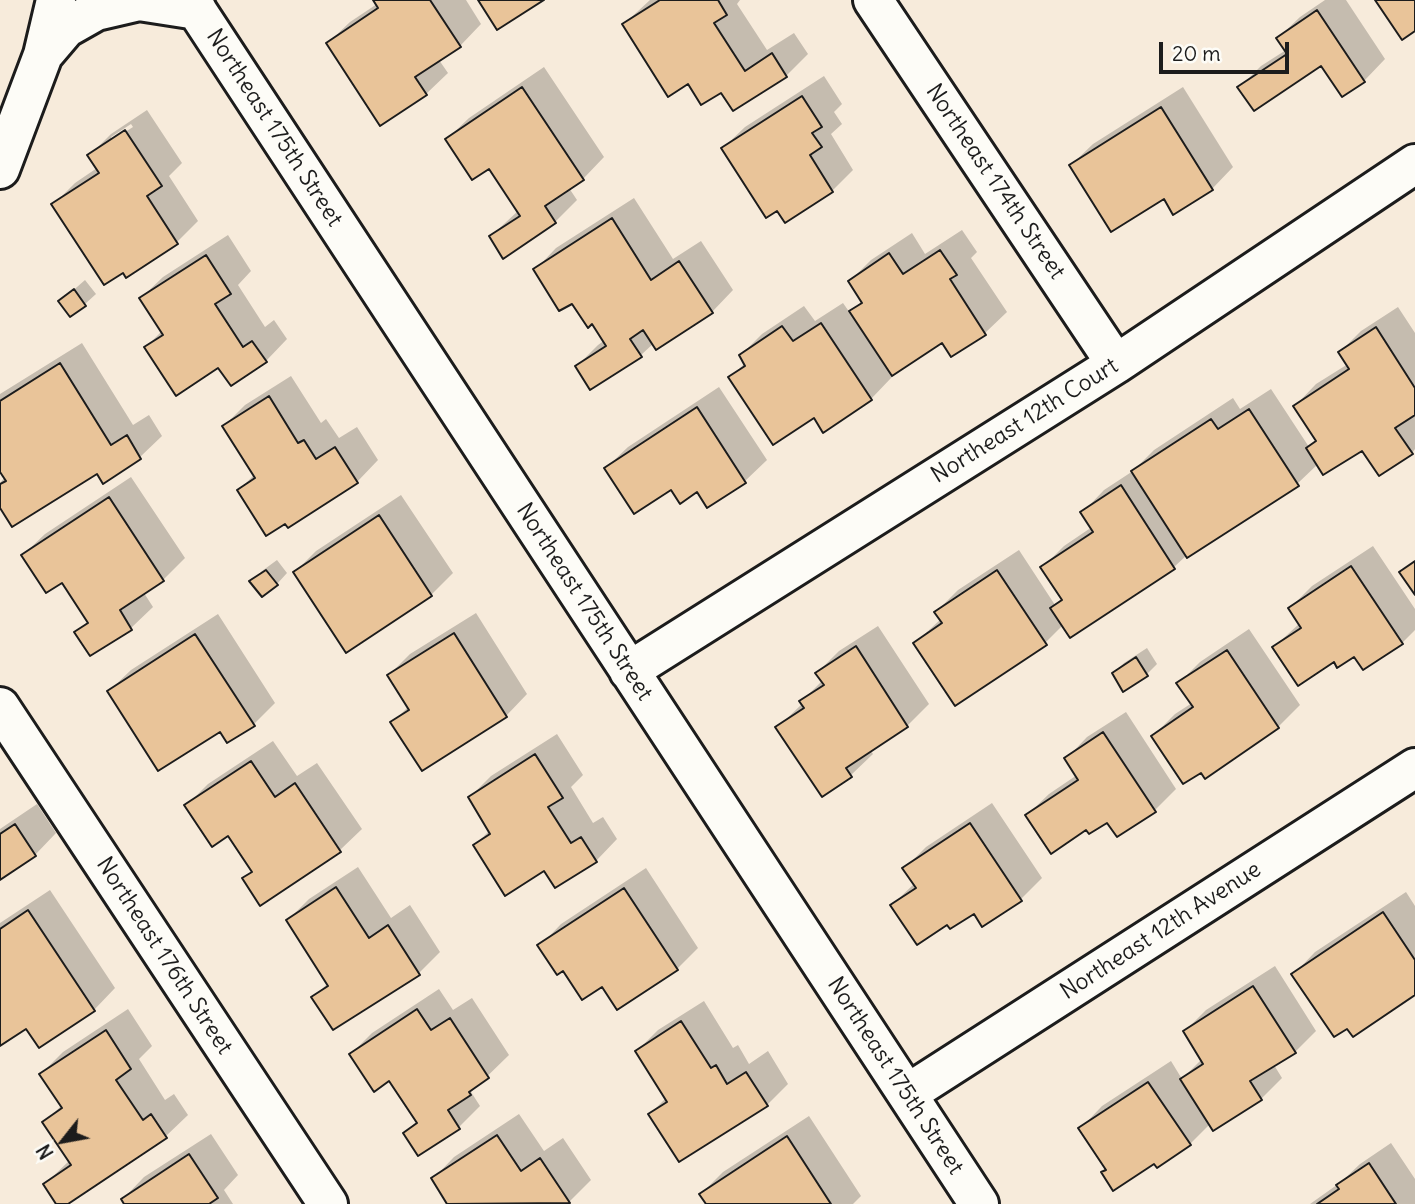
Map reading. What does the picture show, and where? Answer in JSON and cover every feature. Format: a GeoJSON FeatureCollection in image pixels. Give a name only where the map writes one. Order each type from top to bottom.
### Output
{"type":"FeatureCollection","features":[{"type":"Feature","properties":{"kind":"street"},"geometry":{"type":"LineString","coordinates":[[0,169],[43,55],[57,0]]}},
{"type":"Feature","properties":{"kind":"street","name":"Northeast 174th Street"},"geometry":{"type":"LineString","coordinates":[[873,0],[1116,364]]}},
{"type":"Feature","properties":{"kind":"street"},"geometry":{"type":"LineString","coordinates":[[43,55],[66,29],[96,11],[139,1],[200,3]]}},
{"type":"Feature","properties":{"kind":"street","name":"Northeast 175th Street"},"geometry":{"type":"LineString","coordinates":[[200,3],[629,671],[979,1204]]}},
{"type":"Feature","properties":{"kind":"street","name":"Northeast 12th Court"},"geometry":{"type":"LineString","coordinates":[[629,671],[1116,364],[1415,164]]}},
{"type":"Feature","properties":{"kind":"street","name":"Northeast 176th Street"},"geometry":{"type":"LineString","coordinates":[[0,707],[328,1204]]}},
{"type":"Feature","properties":{"kind":"street","name":"Northeast 12th Avenue"},"geometry":{"type":"LineString","coordinates":[[907,1094],[1415,768]]}},
{"type":"Feature","properties":{"kind":"building"},"geometry":{"type":"Polygon","coordinates":[[[373,0],[430,0],[461,47],[415,77],[427,95],[380,126],[326,43],[378,8],[373,0]]]}},
{"type":"Feature","properties":{"kind":"building"},"geometry":{"type":"Polygon","coordinates":[[[478,0],[544,0],[497,30],[478,0]]]}},
{"type":"Feature","properties":{"kind":"building"},"geometry":{"type":"Polygon","coordinates":[[[660,0],[718,0],[727,15],[714,23],[745,71],[772,53],[787,77],[733,111],[721,93],[701,105],[688,84],[668,97],[622,24],[660,0]]]}},
{"type":"Feature","properties":{"kind":"building"},"geometry":{"type":"Polygon","coordinates":[[[1375,0],[1415,0],[1415,31],[1402,40],[1375,0]]]}},
{"type":"Feature","properties":{"kind":"building"},"geometry":{"type":"Polygon","coordinates":[[[1317,10],[1365,82],[1342,97],[1321,66],[1254,111],[1237,87],[1287,54],[1276,38],[1317,10]]]}},
{"type":"Feature","properties":{"kind":"building"},"geometry":{"type":"Polygon","coordinates":[[[522,87],[584,180],[545,206],[556,223],[503,259],[489,236],[520,216],[489,169],[472,180],[445,139],[522,87]]]}},
{"type":"Feature","properties":{"kind":"building"},"geometry":{"type":"Polygon","coordinates":[[[802,96],[822,127],[812,133],[822,147],[810,155],[833,192],[785,223],[777,211],[766,218],[721,148],[802,96]]]}},
{"type":"Feature","properties":{"kind":"building"},"geometry":{"type":"Polygon","coordinates":[[[1161,107],[1213,190],[1173,215],[1164,199],[1111,232],[1069,165],[1161,107]]]}},
{"type":"Feature","properties":{"kind":"building"},"geometry":{"type":"Polygon","coordinates":[[[125,130],[162,186],[147,196],[178,244],[126,278],[123,273],[104,285],[51,204],[99,173],[87,155],[125,130]]]}},
{"type":"Feature","properties":{"kind":"building"},"geometry":{"type":"Polygon","coordinates":[[[612,218],[651,280],[679,261],[713,313],[656,350],[643,330],[630,339],[642,357],[590,390],[575,366],[606,346],[592,324],[588,328],[572,304],[559,311],[533,269],[612,218]]]}},
{"type":"Feature","properties":{"kind":"building"},"geometry":{"type":"Polygon","coordinates":[[[940,250],[957,275],[950,279],[986,335],[951,357],[942,343],[892,376],[849,311],[862,303],[848,281],[889,253],[903,274],[940,250]]]}},
{"type":"Feature","properties":{"kind":"building"},"geometry":{"type":"Polygon","coordinates":[[[206,255],[231,294],[215,304],[243,347],[252,341],[267,362],[231,386],[218,368],[176,396],[144,347],[163,335],[139,298],[206,255]]]}},
{"type":"Feature","properties":{"kind":"building"},"geometry":{"type":"Polygon","coordinates":[[[74,289],[86,306],[70,317],[58,301],[74,289]]]}},
{"type":"Feature","properties":{"kind":"building"},"geometry":{"type":"Polygon","coordinates":[[[821,323],[872,400],[823,433],[814,418],[773,445],[728,377],[745,366],[739,355],[782,326],[793,341],[821,323]]]}},
{"type":"Feature","properties":{"kind":"building"},"geometry":{"type":"Polygon","coordinates":[[[1376,327],[1415,388],[1415,415],[1395,428],[1413,454],[1379,476],[1362,451],[1323,475],[1306,448],[1316,441],[1293,406],[1349,369],[1338,352],[1376,327]]]}},
{"type":"Feature","properties":{"kind":"building"},"geometry":{"type":"Polygon","coordinates":[[[60,363],[111,445],[127,435],[141,459],[103,484],[97,474],[12,527],[0,508],[0,484],[6,481],[0,472],[0,401],[60,363]]]}},
{"type":"Feature","properties":{"kind":"building"},"geometry":{"type":"Polygon","coordinates":[[[269,396],[298,443],[304,440],[316,459],[335,447],[358,483],[288,528],[285,524],[266,536],[237,490],[255,478],[222,426],[269,396]]]}},
{"type":"Feature","properties":{"kind":"building"},"geometry":{"type":"Polygon","coordinates":[[[697,407],[746,483],[707,508],[697,492],[680,504],[671,490],[634,514],[604,468],[697,407]]]}},
{"type":"Feature","properties":{"kind":"building"},"geometry":{"type":"Polygon","coordinates":[[[1249,409],[1299,486],[1187,558],[1131,471],[1211,419],[1218,429],[1249,409]]]}},
{"type":"Feature","properties":{"kind":"building"},"geometry":{"type":"Polygon","coordinates":[[[1121,485],[1175,569],[1070,638],[1050,608],[1062,600],[1040,567],[1093,532],[1080,512],[1121,485]]]}},
{"type":"Feature","properties":{"kind":"building"},"geometry":{"type":"Polygon","coordinates":[[[109,497],[164,581],[120,610],[132,630],[90,656],[74,632],[88,623],[62,583],[46,593],[21,555],[109,497]]]}},
{"type":"Feature","properties":{"kind":"building"},"geometry":{"type":"Polygon","coordinates":[[[379,515],[432,596],[346,653],[293,572],[379,515]]]}},
{"type":"Feature","properties":{"kind":"building"},"geometry":{"type":"Polygon","coordinates":[[[1415,561],[1415,595],[1399,572],[1415,561]]]}},
{"type":"Feature","properties":{"kind":"building"},"geometry":{"type":"Polygon","coordinates":[[[1351,566],[1403,644],[1363,670],[1354,657],[1337,668],[1334,662],[1298,686],[1272,647],[1301,628],[1288,608],[1351,566]]]}},
{"type":"Feature","properties":{"kind":"building"},"geometry":{"type":"Polygon","coordinates":[[[266,570],[278,585],[262,597],[249,581],[266,570]]]}},
{"type":"Feature","properties":{"kind":"building"},"geometry":{"type":"Polygon","coordinates":[[[997,570],[1047,645],[955,706],[913,643],[942,623],[934,612],[997,570]]]}},
{"type":"Feature","properties":{"kind":"building"},"geometry":{"type":"Polygon","coordinates":[[[454,633],[507,717],[422,771],[390,722],[409,710],[387,675],[454,633]]]}},
{"type":"Feature","properties":{"kind":"building"},"geometry":{"type":"Polygon","coordinates":[[[195,634],[255,726],[227,743],[220,732],[158,771],[107,691],[195,634]]]}},
{"type":"Feature","properties":{"kind":"building"},"geometry":{"type":"Polygon","coordinates":[[[856,646],[908,727],[846,768],[852,777],[822,797],[775,727],[804,708],[799,701],[824,685],[815,673],[856,646]]]}},
{"type":"Feature","properties":{"kind":"building"},"geometry":{"type":"Polygon","coordinates":[[[1227,650],[1279,728],[1205,779],[1201,773],[1183,784],[1151,736],[1193,707],[1176,683],[1227,650]]]}},
{"type":"Feature","properties":{"kind":"building"},"geometry":{"type":"Polygon","coordinates":[[[1136,657],[1148,676],[1123,692],[1112,673],[1136,657]]]}},
{"type":"Feature","properties":{"kind":"building"},"geometry":{"type":"Polygon","coordinates":[[[1103,732],[1156,812],[1117,837],[1107,823],[1089,834],[1086,830],[1051,854],[1025,815],[1078,780],[1064,758],[1103,732]]]}},
{"type":"Feature","properties":{"kind":"building"},"geometry":{"type":"Polygon","coordinates":[[[535,754],[563,798],[548,807],[571,843],[581,837],[597,862],[555,888],[544,871],[505,896],[473,845],[490,834],[468,797],[535,754]]]}},
{"type":"Feature","properties":{"kind":"building"},"geometry":{"type":"Polygon","coordinates":[[[251,761],[275,797],[295,783],[341,852],[260,906],[242,878],[252,872],[228,836],[212,847],[184,805],[251,761]]]}},
{"type":"Feature","properties":{"kind":"building"},"geometry":{"type":"Polygon","coordinates":[[[970,823],[1022,901],[982,927],[974,914],[950,929],[947,925],[917,945],[890,905],[916,888],[902,868],[970,823]]]}},
{"type":"Feature","properties":{"kind":"building"},"geometry":{"type":"Polygon","coordinates":[[[15,824],[36,856],[0,880],[0,834],[15,824]]]}},
{"type":"Feature","properties":{"kind":"building"},"geometry":{"type":"Polygon","coordinates":[[[336,887],[369,938],[388,925],[420,975],[333,1030],[311,997],[328,986],[286,920],[336,887]]]}},
{"type":"Feature","properties":{"kind":"building"},"geometry":{"type":"Polygon","coordinates":[[[624,888],[678,970],[617,1010],[602,987],[582,1000],[563,971],[557,975],[537,945],[624,888]]]}},
{"type":"Feature","properties":{"kind":"building"},"geometry":{"type":"Polygon","coordinates":[[[28,910],[95,1011],[39,1048],[26,1029],[0,1046],[0,929],[28,910]]]}},
{"type":"Feature","properties":{"kind":"building"},"geometry":{"type":"Polygon","coordinates":[[[1383,912],[1415,960],[1415,995],[1353,1037],[1347,1029],[1334,1037],[1291,974],[1383,912]]]}},
{"type":"Feature","properties":{"kind":"building"},"geometry":{"type":"Polygon","coordinates":[[[1253,986],[1296,1053],[1250,1081],[1262,1100],[1213,1131],[1180,1079],[1203,1064],[1183,1031],[1253,986]]]}},
{"type":"Feature","properties":{"kind":"building"},"geometry":{"type":"Polygon","coordinates":[[[417,1009],[431,1030],[450,1018],[489,1078],[469,1092],[471,1095],[448,1110],[460,1129],[418,1156],[403,1133],[417,1123],[389,1081],[374,1092],[349,1054],[417,1009]]]}},
{"type":"Feature","properties":{"kind":"building"},"geometry":{"type":"Polygon","coordinates":[[[681,1021],[711,1068],[716,1065],[727,1084],[746,1072],[768,1106],[679,1162],[648,1114],[667,1102],[635,1051],[681,1021]]]}},
{"type":"Feature","properties":{"kind":"building"},"geometry":{"type":"Polygon","coordinates":[[[106,1030],[131,1069],[116,1080],[143,1120],[151,1114],[167,1138],[68,1204],[56,1204],[43,1184],[71,1165],[42,1122],[62,1108],[39,1074],[106,1030]]]}},
{"type":"Feature","properties":{"kind":"building"},"geometry":{"type":"Polygon","coordinates":[[[1148,1082],[1191,1145],[1157,1168],[1154,1164],[1113,1191],[1101,1172],[1106,1170],[1078,1128],[1148,1082]]]}},
{"type":"Feature","properties":{"kind":"building"},"geometry":{"type":"Polygon","coordinates":[[[497,1135],[521,1171],[540,1158],[570,1203],[447,1204],[431,1178],[497,1135]]]}},
{"type":"Feature","properties":{"kind":"building"},"geometry":{"type":"Polygon","coordinates":[[[787,1136],[831,1204],[706,1204],[699,1194],[787,1136]]]}},
{"type":"Feature","properties":{"kind":"building"},"geometry":{"type":"Polygon","coordinates":[[[189,1154],[218,1198],[209,1204],[124,1204],[121,1199],[189,1154]]]}},
{"type":"Feature","properties":{"kind":"building"},"geometry":{"type":"Polygon","coordinates":[[[1369,1163],[1396,1204],[1317,1204],[1339,1189],[1336,1185],[1369,1163]]]}}]}
